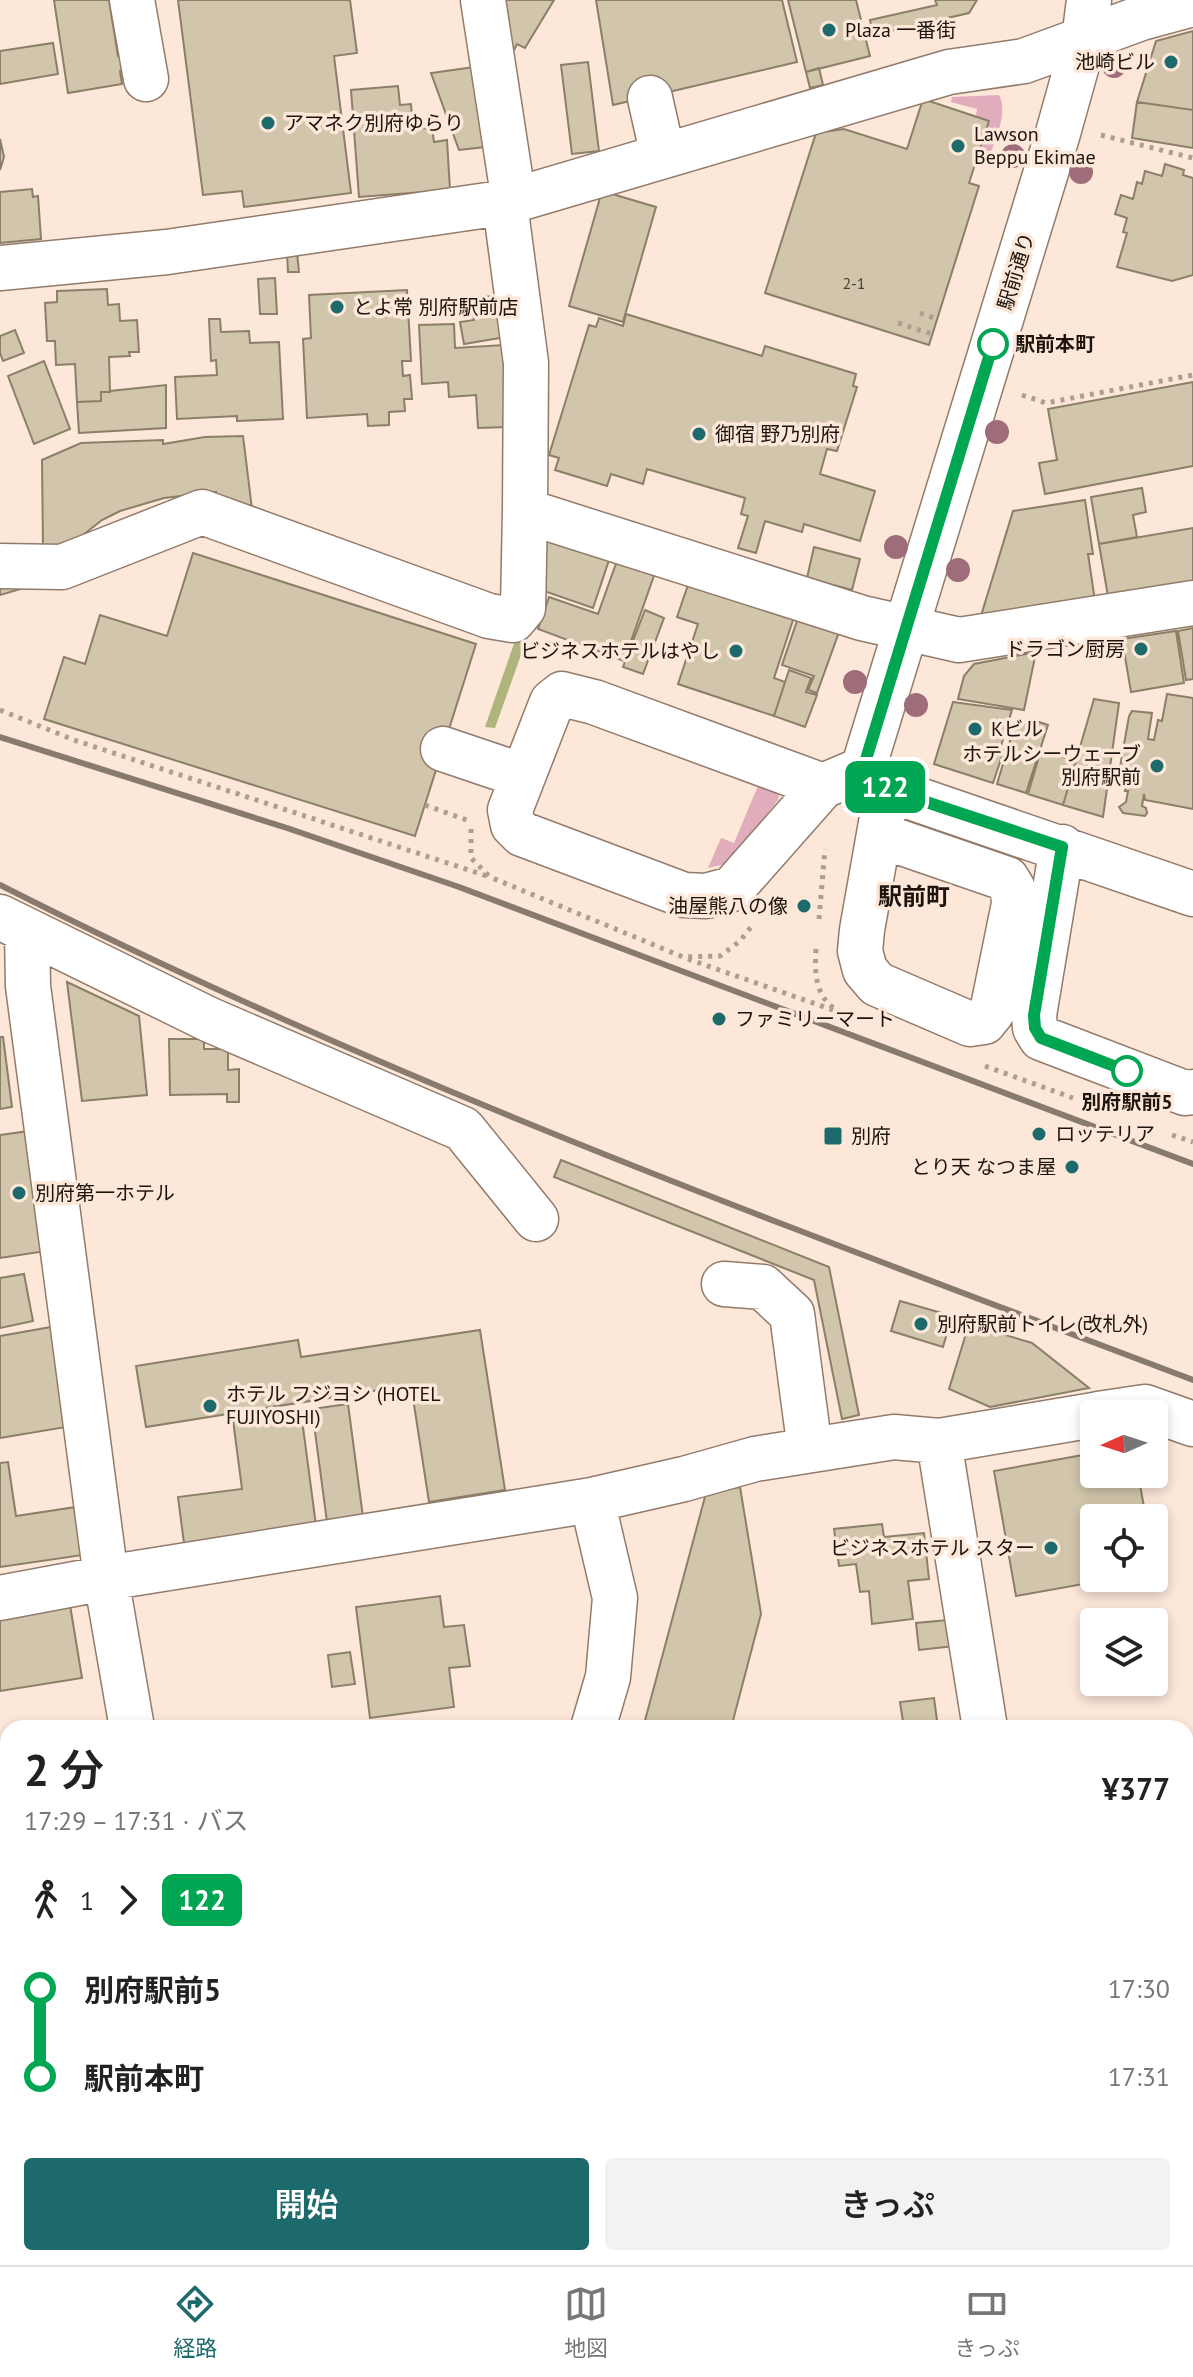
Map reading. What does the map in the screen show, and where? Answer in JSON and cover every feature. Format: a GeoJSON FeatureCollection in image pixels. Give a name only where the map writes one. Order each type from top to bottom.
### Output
{"type":"FeatureCollection","features":[{"type":"Feature","properties":{"kind":"street"},"geometry":{"type":"LineString","coordinates":[[132,0],[146,79]]}},
{"type":"Feature","properties":{"kind":"street"},"geometry":{"type":"LineString","coordinates":[[0,566],[62,567],[202,512],[489,616],[513,620],[523,608],[526,363],[507,219],[511,182],[483,0]]}},
{"type":"Feature","properties":{"kind":"street"},"geometry":{"type":"LineString","coordinates":[[9,276],[508,202],[949,72],[1024,61],[1086,20],[1141,18],[1193,4]]}},
{"type":"Feature","properties":{"kind":"street","name":"駅前通り"},"geometry":{"type":"LineString","coordinates":[[879,835],[1007,879],[1013,889],[1014,904],[992,1012],[984,1022],[970,1024],[877,984],[865,970],[860,951],[862,930],[879,835],[875,779],[906,628],[1058,133],[1086,20]]}},
{"type":"Feature","properties":{"kind":"street"},"geometry":{"type":"LineString","coordinates":[[650,98],[663,156]]}},
{"type":"Feature","properties":{"kind":"street"},"geometry":{"type":"LineString","coordinates":[[525,511],[862,618],[959,640],[1193,603]]}},
{"type":"Feature","properties":{"kind":"street"},"geometry":{"type":"LineString","coordinates":[[823,786],[732,889],[706,896],[684,895],[522,834],[513,825],[510,810],[552,702],[562,694],[594,702],[823,786],[875,779],[1193,894]]}},
{"type":"Feature","properties":{"kind":"street"},"geometry":{"type":"LineString","coordinates":[[443,749],[523,776]]}},
{"type":"Feature","properties":{"kind":"street"},"geometry":{"type":"LineString","coordinates":[[1062,847],[1034,1015],[1035,1028],[1041,1038],[1185,1093],[1193,1092]]}},
{"type":"Feature","properties":{"kind":"street"},"geometry":{"type":"LineString","coordinates":[[14,924],[210,1020],[463,1129],[536,1219]]}},
{"type":"Feature","properties":{"kind":"street"},"geometry":{"type":"LineString","coordinates":[[14,924],[28,986],[106,1578],[131,1720]]}},
{"type":"Feature","properties":{"kind":"street"},"geometry":{"type":"LineString","coordinates":[[724,1284],[763,1287],[792,1314],[810,1450]]}},
{"type":"Feature","properties":{"kind":"street"},"geometry":{"type":"LineString","coordinates":[[1168,1415],[1193,1424]]}},
{"type":"Feature","properties":{"kind":"street"},"geometry":{"type":"LineString","coordinates":[[0,1598],[106,1578],[592,1500],[755,1459],[894,1437],[939,1441],[1080,1417]]}},
{"type":"Feature","properties":{"kind":"street"},"geometry":{"type":"LineString","coordinates":[[939,1441],[984,1720]]}},
{"type":"Feature","properties":{"kind":"street"},"geometry":{"type":"LineString","coordinates":[[592,1500],[615,1598],[608,1677],[595,1720]]}},
{"type":"Feature","properties":{"kind":"path"},"geometry":{"type":"LineString","coordinates":[[1101,135],[1193,158]]}},
{"type":"Feature","properties":{"kind":"path"},"geometry":{"type":"LineString","coordinates":[[920,313],[937,319]]}},
{"type":"Feature","properties":{"kind":"path"},"geometry":{"type":"LineString","coordinates":[[898,323],[932,334]]}},
{"type":"Feature","properties":{"kind":"path"},"geometry":{"type":"LineString","coordinates":[[1022,395],[1046,403],[1193,375]]}},
{"type":"Feature","properties":{"kind":"path"},"geometry":{"type":"LineString","coordinates":[[0,710],[74,740],[490,877]]}},
{"type":"Feature","properties":{"kind":"path"},"geometry":{"type":"LineString","coordinates":[[425,805],[473,822]]}},
{"type":"Feature","properties":{"kind":"path"},"geometry":{"type":"LineString","coordinates":[[683,957],[834,1010]]}},
{"type":"Feature","properties":{"kind":"shaded area"},"geometry":{"type":"Polygon","coordinates":[[[999,95],[1002,102],[1001,119],[988,160],[978,157],[989,121],[976,116],[977,109],[951,102],[952,97],[999,95]]]}},
{"type":"Feature","properties":{"kind":"shaded area"},"geometry":{"type":"Polygon","coordinates":[[[517,635],[527,638],[495,728],[485,727],[517,635]]]}},
{"type":"Feature","properties":{"kind":"shaded area"},"geometry":{"type":"Polygon","coordinates":[[[760,781],[779,793],[778,800],[729,863],[708,868],[721,838],[734,843],[760,781]]]}},
{"type":"Feature","properties":{"kind":"building"},"geometry":{"type":"Polygon","coordinates":[[[54,0],[109,0],[118,56],[130,54],[132,69],[120,71],[122,84],[68,93],[54,0]]]}},
{"type":"Feature","properties":{"kind":"building","name":"アマネク別府ゆらり"},"geometry":{"type":"Polygon","coordinates":[[[178,0],[350,0],[357,53],[334,56],[351,193],[244,207],[242,191],[203,195],[178,0]]]}},
{"type":"Feature","properties":{"kind":"building"},"geometry":{"type":"Polygon","coordinates":[[[498,0],[554,0],[525,48],[517,44],[514,50],[504,51],[498,0]]]}},
{"type":"Feature","properties":{"kind":"building"},"geometry":{"type":"Polygon","coordinates":[[[596,0],[782,0],[797,62],[613,105],[596,0]]]}},
{"type":"Feature","properties":{"kind":"building","name":"Plaza 一番街"},"geometry":{"type":"Polygon","coordinates":[[[788,0],[856,0],[870,56],[806,72],[788,0]]]}},
{"type":"Feature","properties":{"kind":"building"},"geometry":{"type":"Polygon","coordinates":[[[935,0],[977,0],[969,13],[873,35],[870,20],[937,5],[935,0]]]}},
{"type":"Feature","properties":{"kind":"building","name":"池崎ビル"},"geometry":{"type":"Polygon","coordinates":[[[1193,31],[1193,110],[1137,102],[1156,41],[1193,31]]]}},
{"type":"Feature","properties":{"kind":"building"},"geometry":{"type":"Polygon","coordinates":[[[53,43],[58,74],[0,84],[0,51],[53,43]]]}},
{"type":"Feature","properties":{"kind":"building"},"geometry":{"type":"Polygon","coordinates":[[[588,62],[599,151],[572,154],[561,65],[588,62]]]}},
{"type":"Feature","properties":{"kind":"building"},"geometry":{"type":"Polygon","coordinates":[[[475,67],[485,147],[459,150],[431,73],[475,67]]]}},
{"type":"Feature","properties":{"kind":"building"},"geometry":{"type":"Polygon","coordinates":[[[819,68],[823,85],[810,88],[806,72],[819,68]]]}},
{"type":"Feature","properties":{"kind":"building"},"geometry":{"type":"Polygon","coordinates":[[[398,86],[400,105],[411,104],[413,129],[432,128],[434,142],[447,140],[450,190],[359,197],[351,90],[398,86]]]}},
{"type":"Feature","properties":{"kind":"building"},"geometry":{"type":"Polygon","coordinates":[[[923,99],[989,121],[969,183],[979,186],[929,345],[765,293],[816,133],[844,129],[907,149],[923,99]]]}},
{"type":"Feature","properties":{"kind":"building"},"geometry":{"type":"Polygon","coordinates":[[[1137,102],[1193,110],[1193,148],[1132,138],[1137,102]]]}},
{"type":"Feature","properties":{"kind":"building"},"geometry":{"type":"Polygon","coordinates":[[[0,139],[4,157],[0,170],[0,139]]]}},
{"type":"Feature","properties":{"kind":"building"},"geometry":{"type":"Polygon","coordinates":[[[1165,164],[1184,170],[1183,175],[1193,178],[1193,275],[1172,281],[1117,267],[1127,233],[1123,232],[1127,218],[1115,214],[1121,195],[1133,199],[1137,182],[1142,184],[1145,171],[1162,176],[1165,164]]]}},
{"type":"Feature","properties":{"kind":"building"},"geometry":{"type":"Polygon","coordinates":[[[32,189],[33,197],[38,196],[41,239],[0,243],[0,192],[32,189]]]}},
{"type":"Feature","properties":{"kind":"building"},"geometry":{"type":"Polygon","coordinates":[[[602,191],[656,207],[623,322],[569,306],[602,191]]]}},
{"type":"Feature","properties":{"kind":"building"},"geometry":{"type":"Polygon","coordinates":[[[297,252],[299,272],[288,272],[287,253],[297,252]]]}},
{"type":"Feature","properties":{"kind":"building"},"geometry":{"type":"Polygon","coordinates":[[[275,278],[277,314],[260,314],[258,279],[275,278]]]}},
{"type":"Feature","properties":{"kind":"building"},"geometry":{"type":"Polygon","coordinates":[[[107,289],[108,305],[119,304],[120,321],[137,320],[139,352],[129,352],[130,356],[109,357],[110,392],[101,392],[101,401],[77,402],[75,364],[56,365],[55,341],[47,341],[45,303],[57,302],[57,291],[107,289]]]}},
{"type":"Feature","properties":{"kind":"building"},"geometry":{"type":"Polygon","coordinates":[[[407,290],[411,361],[402,361],[403,376],[410,375],[412,399],[404,399],[405,411],[389,412],[389,425],[368,426],[367,414],[307,418],[303,339],[311,338],[309,295],[407,290]]]}},
{"type":"Feature","properties":{"kind":"building"},"geometry":{"type":"Polygon","coordinates":[[[499,295],[506,337],[464,344],[460,322],[474,320],[471,299],[499,295]]]}},
{"type":"Feature","properties":{"kind":"building","name":"御宿 野乃別府"},"geometry":{"type":"Polygon","coordinates":[[[626,314],[762,356],[765,346],[856,374],[853,386],[857,387],[837,451],[827,449],[820,474],[875,491],[860,541],[804,524],[802,532],[765,521],[756,553],[738,548],[748,516],[741,514],[745,498],[647,469],[643,484],[611,474],[607,486],[555,470],[559,458],[549,455],[589,325],[596,327],[599,318],[623,326],[626,314]]]}},
{"type":"Feature","properties":{"kind":"building"},"geometry":{"type":"Polygon","coordinates":[[[209,319],[220,319],[221,332],[249,331],[250,343],[279,342],[283,419],[237,421],[237,416],[177,419],[175,377],[217,375],[216,360],[211,361],[209,319]]]}},
{"type":"Feature","properties":{"kind":"building"},"geometry":{"type":"Polygon","coordinates":[[[454,324],[455,348],[504,345],[509,427],[478,428],[476,395],[449,397],[448,382],[422,384],[419,325],[454,324]]]}},
{"type":"Feature","properties":{"kind":"building"},"geometry":{"type":"Polygon","coordinates":[[[15,330],[24,353],[3,361],[0,336],[15,330]]]}},
{"type":"Feature","properties":{"kind":"building"},"geometry":{"type":"Polygon","coordinates":[[[44,361],[70,429],[34,444],[8,376],[44,361]]]}},
{"type":"Feature","properties":{"kind":"building"},"geometry":{"type":"Polygon","coordinates":[[[1193,382],[1193,466],[1045,494],[1039,463],[1057,460],[1048,409],[1193,382]]]}},
{"type":"Feature","properties":{"kind":"building"},"geometry":{"type":"Polygon","coordinates":[[[166,385],[166,428],[79,433],[77,402],[101,401],[101,392],[166,385]]]}},
{"type":"Feature","properties":{"kind":"building"},"geometry":{"type":"Polygon","coordinates":[[[243,436],[252,509],[215,496],[216,492],[164,498],[120,511],[102,520],[70,545],[43,546],[42,460],[81,443],[163,440],[163,444],[205,437],[243,436]]]}},
{"type":"Feature","properties":{"kind":"building"},"geometry":{"type":"Polygon","coordinates":[[[1142,488],[1146,512],[1133,515],[1137,537],[1099,544],[1091,497],[1142,488]]]}},
{"type":"Feature","properties":{"kind":"building"},"geometry":{"type":"Polygon","coordinates":[[[1085,500],[1093,554],[1088,554],[1095,601],[980,619],[1013,511],[1085,500]]]}},
{"type":"Feature","properties":{"kind":"building"},"geometry":{"type":"Polygon","coordinates":[[[1193,528],[1193,588],[1109,602],[1099,544],[1193,528]]]}},
{"type":"Feature","properties":{"kind":"building"},"geometry":{"type":"Polygon","coordinates":[[[546,535],[610,557],[593,608],[541,590],[546,575],[540,573],[546,535]]]}},
{"type":"Feature","properties":{"kind":"building"},"geometry":{"type":"Polygon","coordinates":[[[814,547],[860,559],[852,590],[807,578],[814,547]]]}},
{"type":"Feature","properties":{"kind":"building"},"geometry":{"type":"Polygon","coordinates":[[[193,553],[476,644],[415,836],[44,719],[64,657],[85,664],[100,615],[167,636],[193,553]]]}},
{"type":"Feature","properties":{"kind":"building"},"geometry":{"type":"Polygon","coordinates":[[[618,558],[656,570],[624,661],[538,629],[549,597],[598,614],[618,558]]]}},
{"type":"Feature","properties":{"kind":"building"},"geometry":{"type":"Polygon","coordinates":[[[0,576],[41,583],[0,595],[0,576]]]}},
{"type":"Feature","properties":{"kind":"building","name":"ビジネスホテルはやし"},"geometry":{"type":"Polygon","coordinates":[[[689,582],[794,617],[774,678],[785,682],[774,716],[678,684],[698,624],[677,617],[689,582]]]}},
{"type":"Feature","properties":{"kind":"building"},"geometry":{"type":"Polygon","coordinates":[[[645,610],[664,618],[643,674],[623,667],[645,610]]]}},
{"type":"Feature","properties":{"kind":"building"},"geometry":{"type":"Polygon","coordinates":[[[798,618],[839,632],[817,693],[808,690],[814,676],[782,665],[798,618]]]}},
{"type":"Feature","properties":{"kind":"building"},"geometry":{"type":"Polygon","coordinates":[[[1193,628],[1193,679],[1186,680],[1178,631],[1193,628]]]}},
{"type":"Feature","properties":{"kind":"building"},"geometry":{"type":"Polygon","coordinates":[[[1176,631],[1184,683],[1131,692],[1122,639],[1176,631]]]}},
{"type":"Feature","properties":{"kind":"building"},"geometry":{"type":"Polygon","coordinates":[[[1036,652],[1024,710],[958,699],[964,676],[974,664],[1036,652]]]}},
{"type":"Feature","properties":{"kind":"building"},"geometry":{"type":"Polygon","coordinates":[[[789,670],[811,678],[806,692],[817,695],[805,727],[774,716],[789,670]]]}},
{"type":"Feature","properties":{"kind":"building","name":"ホテルシーウェーブ 別府駅前"},"geometry":{"type":"Polygon","coordinates":[[[1167,694],[1193,698],[1193,809],[1145,800],[1144,794],[1142,806],[1146,808],[1145,816],[1123,813],[1119,807],[1126,802],[1128,791],[1117,784],[1129,716],[1132,711],[1152,713],[1148,739],[1154,740],[1158,720],[1162,721],[1167,694]]]}},
{"type":"Feature","properties":{"kind":"building"},"geometry":{"type":"Polygon","coordinates":[[[1094,699],[1119,703],[1103,817],[1063,805],[1094,699]]]}},
{"type":"Feature","properties":{"kind":"building","name":"Kビル"},"geometry":{"type":"Polygon","coordinates":[[[953,702],[1012,710],[993,783],[934,764],[953,702]]]}},
{"type":"Feature","properties":{"kind":"building"},"geometry":{"type":"Polygon","coordinates":[[[1030,719],[1048,725],[1026,793],[997,784],[1016,721],[1028,725],[1030,719]]]}},
{"type":"Feature","properties":{"kind":"building"},"geometry":{"type":"Polygon","coordinates":[[[1041,750],[1076,761],[1063,805],[1028,794],[1041,750]]]}},
{"type":"Feature","properties":{"kind":"building"},"geometry":{"type":"Polygon","coordinates":[[[67,982],[139,1016],[147,1095],[82,1101],[67,982]]]}},
{"type":"Feature","properties":{"kind":"building"},"geometry":{"type":"Polygon","coordinates":[[[0,1037],[3,1037],[12,1107],[0,1109],[0,1037]]]}},
{"type":"Feature","properties":{"kind":"building"},"geometry":{"type":"Polygon","coordinates":[[[169,1039],[204,1039],[204,1049],[228,1049],[228,1070],[239,1069],[239,1102],[227,1102],[227,1094],[170,1095],[169,1039]]]}},
{"type":"Feature","properties":{"kind":"building","name":"別府第一ホテル"},"geometry":{"type":"Polygon","coordinates":[[[29,1131],[46,1251],[0,1258],[0,1135],[29,1131]]]}},
{"type":"Feature","properties":{"kind":"building"},"geometry":{"type":"Polygon","coordinates":[[[561,1160],[829,1267],[859,1415],[842,1419],[814,1280],[554,1177],[561,1160]]]}},
{"type":"Feature","properties":{"kind":"building"},"geometry":{"type":"Polygon","coordinates":[[[24,1274],[33,1321],[0,1328],[0,1278],[24,1274]]]}},
{"type":"Feature","properties":{"kind":"building","name":"別府駅前トイレ(改札外)"},"geometry":{"type":"Polygon","coordinates":[[[900,1301],[952,1316],[943,1347],[891,1331],[900,1301]]]}},
{"type":"Feature","properties":{"kind":"building"},"geometry":{"type":"Polygon","coordinates":[[[969,1324],[1032,1343],[1089,1388],[990,1407],[949,1389],[969,1324]]]}},
{"type":"Feature","properties":{"kind":"building"},"geometry":{"type":"Polygon","coordinates":[[[51,1327],[66,1427],[0,1438],[0,1336],[51,1327]]]}},
{"type":"Feature","properties":{"kind":"building","name":"ホテル フジヨシ (HOTEL FUJIYOSHI)"},"geometry":{"type":"Polygon","coordinates":[[[480,1330],[505,1490],[429,1502],[411,1385],[146,1427],[136,1366],[298,1340],[301,1357],[480,1330]]]}},
{"type":"Feature","properties":{"kind":"building"},"geometry":{"type":"Polygon","coordinates":[[[348,1404],[363,1517],[327,1522],[312,1409],[348,1404]]]}},
{"type":"Feature","properties":{"kind":"building"},"geometry":{"type":"Polygon","coordinates":[[[301,1412],[317,1533],[185,1551],[178,1497],[242,1489],[233,1420],[301,1412]]]}},
{"type":"Feature","properties":{"kind":"building","name":"ビジネスホテル スター"},"geometry":{"type":"Polygon","coordinates":[[[1080,1456],[1080,1488],[1141,1488],[1143,1504],[1080,1504],[1080,1585],[1016,1596],[994,1471],[1080,1456]]]}},
{"type":"Feature","properties":{"kind":"building"},"geometry":{"type":"Polygon","coordinates":[[[8,1462],[16,1516],[76,1507],[83,1555],[0,1567],[0,1463],[8,1462]]]}},
{"type":"Feature","properties":{"kind":"building"},"geometry":{"type":"Polygon","coordinates":[[[740,1487],[761,1614],[733,1720],[645,1720],[706,1493],[740,1487]]]}},
{"type":"Feature","properties":{"kind":"building"},"geometry":{"type":"Polygon","coordinates":[[[882,1524],[884,1537],[924,1533],[929,1579],[908,1581],[913,1619],[872,1624],[869,1591],[860,1592],[856,1564],[839,1566],[834,1529],[882,1524]]]}},
{"type":"Feature","properties":{"kind":"building"},"geometry":{"type":"Polygon","coordinates":[[[440,1596],[444,1627],[464,1625],[470,1666],[449,1668],[454,1707],[370,1718],[356,1607],[440,1596]]]}},
{"type":"Feature","properties":{"kind":"building"},"geometry":{"type":"Polygon","coordinates":[[[70,1605],[82,1678],[0,1691],[0,1616],[70,1605]]]}},
{"type":"Feature","properties":{"kind":"building"},"geometry":{"type":"Polygon","coordinates":[[[959,1619],[963,1645],[919,1650],[916,1623],[959,1619]]]}},
{"type":"Feature","properties":{"kind":"building"},"geometry":{"type":"Polygon","coordinates":[[[350,1652],[355,1684],[332,1687],[328,1655],[350,1652]]]}},
{"type":"Feature","properties":{"kind":"building"},"geometry":{"type":"Polygon","coordinates":[[[934,1698],[937,1720],[903,1720],[900,1702],[934,1698]]]}},
{"type":"Feature","properties":{"kind":"railway"},"geometry":{"type":"LineString","coordinates":[[0,737],[287,828],[459,887],[1193,1164]]}},
{"type":"Feature","properties":{"kind":"railway"},"geometry":{"type":"LineString","coordinates":[[0,885],[145,956],[440,1087],[740,1208],[1193,1380]]}},
{"type":"Feature","properties":{"kind":"bus line","name":"122"},"geometry":{"type":"LineString","coordinates":[[993,344],[863,769],[887,789],[1062,847],[1034,1015],[1035,1028],[1041,1038],[1127,1071]]}},
{"type":"Feature","properties":{"kind":"place","name":"Plaza 一番街"},"geometry":{"type":"Point","coordinates":[829,30]}},
{"type":"Feature","properties":{"kind":"place","name":"池崎ビル"},"geometry":{"type":"Point","coordinates":[1171,62]}},
{"type":"Feature","properties":{"kind":"place","name":"アマネク別府ゆらり"},"geometry":{"type":"Point","coordinates":[268,123]}},
{"type":"Feature","properties":{"kind":"place","name":"Lawson Beppu Ekimae"},"geometry":{"type":"Point","coordinates":[958,146]}},
{"type":"Feature","properties":{"kind":"place","name":"とよ常 別府駅前店"},"geometry":{"type":"Point","coordinates":[337,307]}},
{"type":"Feature","properties":{"kind":"place","name":"駅前本町"},"geometry":{"type":"Point","coordinates":[993,344]}},
{"type":"Feature","properties":{"kind":"place","name":"御宿 野乃別府"},"geometry":{"type":"Point","coordinates":[699,434]}},
{"type":"Feature","properties":{"kind":"place","name":"ドラゴン厨房"},"geometry":{"type":"Point","coordinates":[1141,649]}},
{"type":"Feature","properties":{"kind":"place","name":"ビジネスホテルはやし"},"geometry":{"type":"Point","coordinates":[736,651]}},
{"type":"Feature","properties":{"kind":"place","name":"Kビル"},"geometry":{"type":"Point","coordinates":[975,729]}},
{"type":"Feature","properties":{"kind":"place","name":"ホテルシーウェーブ 別府駅前"},"geometry":{"type":"Point","coordinates":[1157,766]}},
{"type":"Feature","properties":{"kind":"place","name":"油屋熊八の像"},"geometry":{"type":"Point","coordinates":[804,906]}},
{"type":"Feature","properties":{"kind":"place","name":"ファミリーマート"},"geometry":{"type":"Point","coordinates":[719,1019]}},
{"type":"Feature","properties":{"kind":"place","name":"別府駅前5"},"geometry":{"type":"Point","coordinates":[1127,1071]}},
{"type":"Feature","properties":{"kind":"place","name":"ロッテリア"},"geometry":{"type":"Point","coordinates":[1039,1134]}},
{"type":"Feature","properties":{"kind":"place","name":"別府"},"geometry":{"type":"Point","coordinates":[833,1136]}},
{"type":"Feature","properties":{"kind":"place","name":"とり天 なつま屋"},"geometry":{"type":"Point","coordinates":[1072,1167]}},
{"type":"Feature","properties":{"kind":"place","name":"別府第一ホテル"},"geometry":{"type":"Point","coordinates":[19,1193]}},
{"type":"Feature","properties":{"kind":"place","name":"別府駅前トイレ(改札外)"},"geometry":{"type":"Point","coordinates":[921,1324]}},
{"type":"Feature","properties":{"kind":"place","name":"ホテル フジヨシ (HOTEL FUJIYOSHI)"},"geometry":{"type":"Point","coordinates":[210,1406]}},
{"type":"Feature","properties":{"kind":"place","name":"ビジネスホテル スター"},"geometry":{"type":"Point","coordinates":[1051,1548]}},
{"type":"Feature","properties":{"kind":"district","name":"駅前町"},"geometry":{"type":"Point","coordinates":[914,897]}}]}
